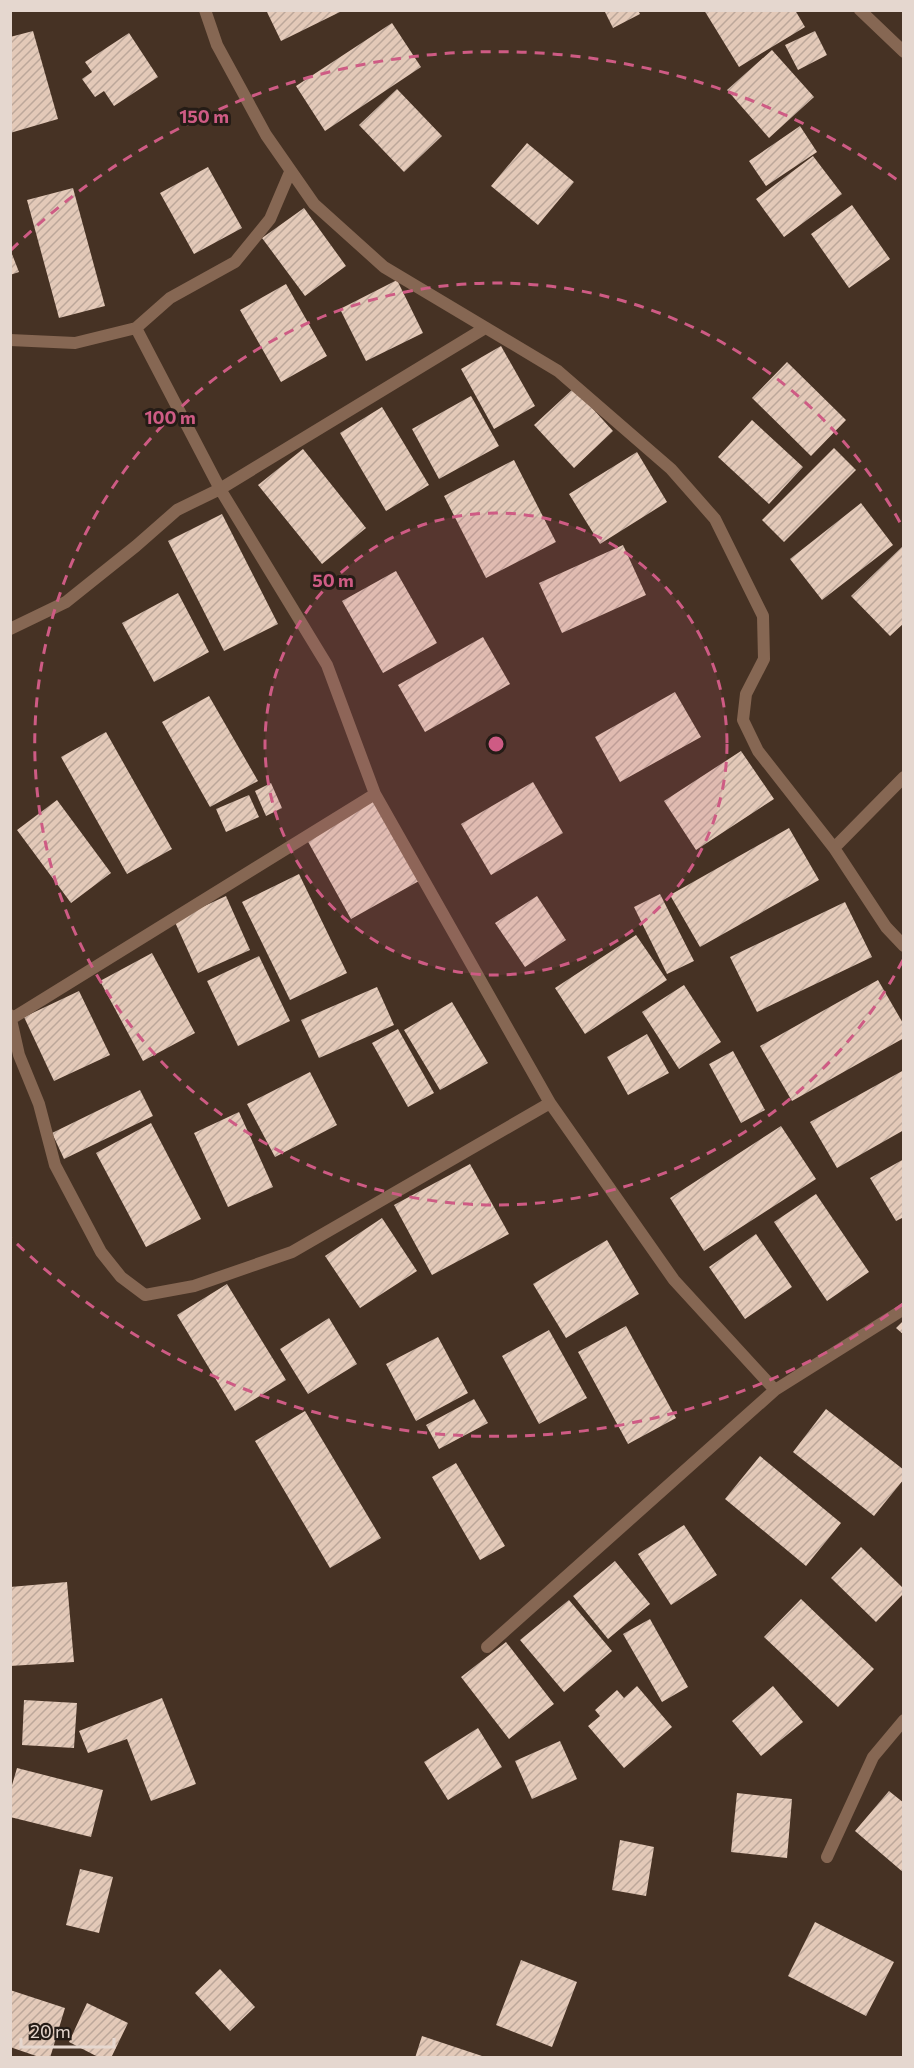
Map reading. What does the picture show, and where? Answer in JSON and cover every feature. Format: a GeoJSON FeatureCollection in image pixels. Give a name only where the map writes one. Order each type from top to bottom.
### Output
{"type":"FeatureCollection","features":[{"type":"Feature","properties":{"kind":"street"},"geometry":{"type":"LineString","coordinates":[[205,10],[217,45],[266,135],[314,204],[384,267],[558,371],[671,469],[715,519],[763,616],[764,659],[746,694],[743,720],[758,751],[834,849],[886,927],[903,946]]}},
{"type":"Feature","properties":{"kind":"street"},"geometry":{"type":"LineString","coordinates":[[860,10],[903,52]]}},
{"type":"Feature","properties":{"kind":"street"},"geometry":{"type":"LineString","coordinates":[[10,340],[75,344],[136,328],[170,298],[236,262],[270,219],[290,172]]}},
{"type":"Feature","properties":{"kind":"street"},"geometry":{"type":"LineString","coordinates":[[136,328],[220,489],[327,665],[375,794],[550,1103],[674,1280],[775,1390]]}},
{"type":"Feature","properties":{"kind":"street"},"geometry":{"type":"LineString","coordinates":[[10,629],[66,602],[177,510],[220,489],[485,328]]}},
{"type":"Feature","properties":{"kind":"street"},"geometry":{"type":"LineString","coordinates":[[834,849],[903,777]]}},
{"type":"Feature","properties":{"kind":"street"},"geometry":{"type":"LineString","coordinates":[[11,1019],[375,794]]}},
{"type":"Feature","properties":{"kind":"street"},"geometry":{"type":"LineString","coordinates":[[10,1015],[20,1055],[39,1104],[55,1165],[101,1251],[121,1277],[145,1295],[194,1286],[292,1252],[550,1103]]}},
{"type":"Feature","properties":{"kind":"street"},"geometry":{"type":"LineString","coordinates":[[487,1647],[775,1390],[903,1310]]}},
{"type":"Feature","properties":{"kind":"street"},"geometry":{"type":"LineString","coordinates":[[827,1857],[873,1757],[903,1720]]}},
{"type":"Feature","properties":{"kind":"building"},"geometry":{"type":"Polygon","coordinates":[[[266,10],[344,10],[281,41],[266,10]]]}},
{"type":"Feature","properties":{"kind":"building"},"geometry":{"type":"Polygon","coordinates":[[[604,10],[638,10],[640,14],[613,28],[604,10]]]}},
{"type":"Feature","properties":{"kind":"building"},"geometry":{"type":"Polygon","coordinates":[[[704,10],[795,10],[805,27],[739,67],[704,10]]]}},
{"type":"Feature","properties":{"kind":"building"},"geometry":{"type":"Polygon","coordinates":[[[392,23],[421,67],[325,131],[296,86],[392,23]]]}},
{"type":"Feature","properties":{"kind":"building"},"geometry":{"type":"Polygon","coordinates":[[[33,31],[58,119],[10,133],[10,37],[33,31]]]}},
{"type":"Feature","properties":{"kind":"building"},"geometry":{"type":"Polygon","coordinates":[[[815,31],[827,55],[798,70],[785,45],[815,31]]]}},
{"type":"Feature","properties":{"kind":"building"},"geometry":{"type":"Polygon","coordinates":[[[129,33],[158,77],[114,106],[104,91],[95,97],[82,79],[92,72],[85,62],[129,33]]]}},
{"type":"Feature","properties":{"kind":"building"},"geometry":{"type":"Polygon","coordinates":[[[772,50],[814,97],[769,138],[727,90],[772,50]]]}},
{"type":"Feature","properties":{"kind":"building"},"geometry":{"type":"Polygon","coordinates":[[[397,89],[442,136],[404,172],[359,125],[397,89]]]}},
{"type":"Feature","properties":{"kind":"building"},"geometry":{"type":"Polygon","coordinates":[[[800,126],[817,152],[766,186],[749,161],[800,126]]]}},
{"type":"Feature","properties":{"kind":"building"},"geometry":{"type":"Polygon","coordinates":[[[527,143],[574,182],[538,225],[491,186],[527,143]]]}},
{"type":"Feature","properties":{"kind":"building"},"geometry":{"type":"Polygon","coordinates":[[[813,156],[842,194],[784,237],[756,199],[813,156]]]}},
{"type":"Feature","properties":{"kind":"building"},"geometry":{"type":"Polygon","coordinates":[[[208,167],[242,228],[194,254],[160,193],[208,167]]]}},
{"type":"Feature","properties":{"kind":"building"},"geometry":{"type":"Polygon","coordinates":[[[73,188],[105,306],[59,318],[27,200],[73,188]]]}},
{"type":"Feature","properties":{"kind":"building"},"geometry":{"type":"Polygon","coordinates":[[[852,205],[890,259],[849,288],[811,234],[852,205]]]}},
{"type":"Feature","properties":{"kind":"building"},"geometry":{"type":"Polygon","coordinates":[[[304,208],[346,266],[305,296],[262,238],[304,208]]]}},
{"type":"Feature","properties":{"kind":"building"},"geometry":{"type":"Polygon","coordinates":[[[10,249],[19,272],[10,275],[10,249]]]}},
{"type":"Feature","properties":{"kind":"building"},"geometry":{"type":"Polygon","coordinates":[[[397,280],[423,333],[366,361],[340,309],[397,280]]]}},
{"type":"Feature","properties":{"kind":"building"},"geometry":{"type":"Polygon","coordinates":[[[286,284],[327,356],[281,382],[240,310],[286,284]]]}},
{"type":"Feature","properties":{"kind":"building"},"geometry":{"type":"Polygon","coordinates":[[[501,346],[535,406],[494,429],[461,369],[501,346]]]}},
{"type":"Feature","properties":{"kind":"building"},"geometry":{"type":"Polygon","coordinates":[[[787,362],[846,420],[811,456],[752,398],[787,362]]]}},
{"type":"Feature","properties":{"kind":"building"},"geometry":{"type":"Polygon","coordinates":[[[574,388],[613,431],[574,468],[534,425],[574,388]]]}},
{"type":"Feature","properties":{"kind":"building"},"geometry":{"type":"Polygon","coordinates":[[[471,396],[499,446],[439,479],[412,429],[471,396]]]}},
{"type":"Feature","properties":{"kind":"building"},"geometry":{"type":"Polygon","coordinates":[[[382,407],[429,485],[386,511],[340,433],[382,407]]]}},
{"type":"Feature","properties":{"kind":"building"},"geometry":{"type":"Polygon","coordinates":[[[752,420],[803,467],[769,504],[718,457],[752,420]]]}},
{"type":"Feature","properties":{"kind":"building"},"geometry":{"type":"Polygon","coordinates":[[[834,448],[856,470],[784,542],[762,520],[834,448]]]}},
{"type":"Feature","properties":{"kind":"building"},"geometry":{"type":"Polygon","coordinates":[[[303,449],[366,528],[322,564],[258,485],[303,449]]]}},
{"type":"Feature","properties":{"kind":"building"},"geometry":{"type":"Polygon","coordinates":[[[637,452],[667,502],[600,544],[569,494],[637,452]]]}},
{"type":"Feature","properties":{"kind":"building"},"geometry":{"type":"Polygon","coordinates":[[[514,460],[556,542],[486,578],[444,496],[514,460]]]}},
{"type":"Feature","properties":{"kind":"building"},"geometry":{"type":"Polygon","coordinates":[[[861,503],[893,545],[822,600],[790,559],[861,503]]]}},
{"type":"Feature","properties":{"kind":"building"},"geometry":{"type":"Polygon","coordinates":[[[222,514],[278,624],[224,651],[168,541],[222,514]]]}},
{"type":"Feature","properties":{"kind":"building"},"geometry":{"type":"Polygon","coordinates":[[[623,545],[646,595],[562,633],[539,583],[623,545]]]}},
{"type":"Feature","properties":{"kind":"building"},"geometry":{"type":"Polygon","coordinates":[[[904,545],[904,623],[890,636],[851,596],[904,545]]]}},
{"type":"Feature","properties":{"kind":"building"},"geometry":{"type":"Polygon","coordinates":[[[396,571],[437,643],[383,673],[342,601],[396,571]]]}},
{"type":"Feature","properties":{"kind":"building"},"geometry":{"type":"Polygon","coordinates":[[[178,593],[209,652],[154,682],[122,623],[178,593]]]}},
{"type":"Feature","properties":{"kind":"building"},"geometry":{"type":"Polygon","coordinates":[[[483,637],[510,684],[425,732],[398,685],[483,637]]]}},
{"type":"Feature","properties":{"kind":"building"},"geometry":{"type":"Polygon","coordinates":[[[675,692],[701,737],[620,782],[595,737],[675,692]]]}},
{"type":"Feature","properties":{"kind":"building"},"geometry":{"type":"Polygon","coordinates":[[[209,696],[258,781],[210,807],[162,722],[209,696]]]}},
{"type":"Feature","properties":{"kind":"building"},"geometry":{"type":"Polygon","coordinates":[[[106,732],[172,849],[127,874],[61,757],[106,732]]]}},
{"type":"Feature","properties":{"kind":"building"},"geometry":{"type":"Polygon","coordinates":[[[741,751],[774,799],[696,850],[664,801],[741,751]]]}},
{"type":"Feature","properties":{"kind":"building"},"geometry":{"type":"Polygon","coordinates":[[[533,782],[563,833],[491,875],[461,824],[533,782]]]}},
{"type":"Feature","properties":{"kind":"building"},"geometry":{"type":"Polygon","coordinates":[[[271,783],[282,808],[266,816],[255,791],[271,783]]]}},
{"type":"Feature","properties":{"kind":"building"},"geometry":{"type":"Polygon","coordinates":[[[249,795],[259,817],[226,832],[216,809],[249,795]]]}},
{"type":"Feature","properties":{"kind":"building"},"geometry":{"type":"Polygon","coordinates":[[[57,800],[111,873],[71,903],[17,830],[57,800]]]}},
{"type":"Feature","properties":{"kind":"building"},"geometry":{"type":"Polygon","coordinates":[[[374,800],[419,881],[351,919],[306,838],[374,800]]]}},
{"type":"Feature","properties":{"kind":"building"},"geometry":{"type":"Polygon","coordinates":[[[789,828],[819,880],[700,947],[670,895],[789,828]]]}},
{"type":"Feature","properties":{"kind":"building"},"geometry":{"type":"Polygon","coordinates":[[[299,874],[347,973],[290,1000],[242,902],[299,874]]]}},
{"type":"Feature","properties":{"kind":"building"},"geometry":{"type":"Polygon","coordinates":[[[660,894],[694,961],[667,974],[634,907],[660,894]]]}},
{"type":"Feature","properties":{"kind":"building"},"geometry":{"type":"Polygon","coordinates":[[[226,896],[250,950],[198,973],[174,920],[226,896]]]}},
{"type":"Feature","properties":{"kind":"building"},"geometry":{"type":"Polygon","coordinates":[[[537,896],[566,940],[525,967],[495,923],[537,896]]]}},
{"type":"Feature","properties":{"kind":"building"},"geometry":{"type":"Polygon","coordinates":[[[845,902],[872,957],[757,1012],[730,957],[845,902]]]}},
{"type":"Feature","properties":{"kind":"building"},"geometry":{"type":"Polygon","coordinates":[[[636,935],[667,980],[585,1034],[555,988],[636,935]]]}},
{"type":"Feature","properties":{"kind":"building"},"geometry":{"type":"Polygon","coordinates":[[[152,953],[195,1033],[143,1061],[100,981],[152,953]]]}},
{"type":"Feature","properties":{"kind":"building"},"geometry":{"type":"Polygon","coordinates":[[[259,956],[290,1021],[238,1046],[207,981],[259,956]]]}},
{"type":"Feature","properties":{"kind":"building"},"geometry":{"type":"Polygon","coordinates":[[[878,980],[904,1025],[904,1038],[792,1101],[760,1046],[878,980]]]}},
{"type":"Feature","properties":{"kind":"building"},"geometry":{"type":"Polygon","coordinates":[[[684,985],[721,1042],[679,1069],[642,1012],[684,985]]]}},
{"type":"Feature","properties":{"kind":"building"},"geometry":{"type":"Polygon","coordinates":[[[377,987],[394,1025],[319,1058],[301,1020],[377,987]]]}},
{"type":"Feature","properties":{"kind":"building"},"geometry":{"type":"Polygon","coordinates":[[[79,991],[110,1055],[54,1081],[24,1017],[79,991]]]}},
{"type":"Feature","properties":{"kind":"building"},"geometry":{"type":"Polygon","coordinates":[[[452,1002],[488,1063],[440,1090],[404,1030],[452,1002]]]}},
{"type":"Feature","properties":{"kind":"building"},"geometry":{"type":"Polygon","coordinates":[[[398,1029],[434,1093],[408,1107],[372,1043],[398,1029]]]}},
{"type":"Feature","properties":{"kind":"building"},"geometry":{"type":"Polygon","coordinates":[[[647,1034],[669,1073],[628,1095],[607,1057],[647,1034]]]}},
{"type":"Feature","properties":{"kind":"building"},"geometry":{"type":"Polygon","coordinates":[[[733,1051],[765,1110],[741,1123],[709,1064],[733,1051]]]}},
{"type":"Feature","properties":{"kind":"building"},"geometry":{"type":"Polygon","coordinates":[[[904,1070],[904,1130],[837,1168],[810,1122],[904,1070]]]}},
{"type":"Feature","properties":{"kind":"building"},"geometry":{"type":"Polygon","coordinates":[[[310,1072],[337,1125],[275,1157],[247,1104],[310,1072]]]}},
{"type":"Feature","properties":{"kind":"building"},"geometry":{"type":"Polygon","coordinates":[[[140,1090],[153,1116],[64,1159],[52,1133],[140,1090]]]}},
{"type":"Feature","properties":{"kind":"building"},"geometry":{"type":"Polygon","coordinates":[[[239,1112],[273,1187],[228,1207],[194,1133],[239,1112]]]}},
{"type":"Feature","properties":{"kind":"building"},"geometry":{"type":"Polygon","coordinates":[[[151,1123],[201,1219],[146,1247],[96,1153],[151,1123]]]}},
{"type":"Feature","properties":{"kind":"building"},"geometry":{"type":"Polygon","coordinates":[[[781,1126],[816,1179],[704,1251],[670,1198],[781,1126]]]}},
{"type":"Feature","properties":{"kind":"building"},"geometry":{"type":"Polygon","coordinates":[[[904,1159],[904,1217],[896,1221],[870,1178],[904,1159]]]}},
{"type":"Feature","properties":{"kind":"building"},"geometry":{"type":"Polygon","coordinates":[[[470,1164],[509,1234],[432,1275],[394,1205],[470,1164]]]}},
{"type":"Feature","properties":{"kind":"building"},"geometry":{"type":"Polygon","coordinates":[[[816,1194],[869,1272],[827,1301],[774,1222],[816,1194]]]}},
{"type":"Feature","properties":{"kind":"building"},"geometry":{"type":"Polygon","coordinates":[[[382,1218],[417,1271],[360,1308],[325,1256],[382,1218]]]}},
{"type":"Feature","properties":{"kind":"building"},"geometry":{"type":"Polygon","coordinates":[[[756,1234],[792,1287],[745,1319],[709,1267],[756,1234]]]}},
{"type":"Feature","properties":{"kind":"building"},"geometry":{"type":"Polygon","coordinates":[[[607,1240],[639,1294],[566,1338],[533,1284],[607,1240]]]}},
{"type":"Feature","properties":{"kind":"building"},"geometry":{"type":"Polygon","coordinates":[[[227,1284],[286,1380],[235,1411],[177,1315],[227,1284]]]}},
{"type":"Feature","properties":{"kind":"building"},"geometry":{"type":"Polygon","coordinates":[[[329,1318],[357,1364],[308,1394],[280,1349],[329,1318]]]}},
{"type":"Feature","properties":{"kind":"building"},"geometry":{"type":"Polygon","coordinates":[[[904,1320],[904,1335],[896,1328],[904,1320]]]}},
{"type":"Feature","properties":{"kind":"building"},"geometry":{"type":"Polygon","coordinates":[[[626,1326],[676,1418],[628,1444],[578,1352],[626,1326]]]}},
{"type":"Feature","properties":{"kind":"building"},"geometry":{"type":"Polygon","coordinates":[[[549,1330],[587,1398],[539,1424],[502,1356],[549,1330]]]}},
{"type":"Feature","properties":{"kind":"building"},"geometry":{"type":"Polygon","coordinates":[[[438,1337],[468,1393],[416,1421],[386,1364],[438,1337]]]}},
{"type":"Feature","properties":{"kind":"building"},"geometry":{"type":"Polygon","coordinates":[[[474,1399],[488,1423],[439,1449],[426,1425],[474,1399]]]}},
{"type":"Feature","properties":{"kind":"building"},"geometry":{"type":"Polygon","coordinates":[[[826,1409],[904,1470],[904,1479],[874,1516],[793,1452],[826,1409]]]}},
{"type":"Feature","properties":{"kind":"building"},"geometry":{"type":"Polygon","coordinates":[[[305,1411],[381,1538],[330,1568],[255,1441],[305,1411]]]}},
{"type":"Feature","properties":{"kind":"building"},"geometry":{"type":"Polygon","coordinates":[[[760,1456],[841,1523],[806,1566],[725,1499],[760,1456]]]}},
{"type":"Feature","properties":{"kind":"building"},"geometry":{"type":"Polygon","coordinates":[[[456,1463],[505,1546],[480,1560],[432,1477],[456,1463]]]}},
{"type":"Feature","properties":{"kind":"building"},"geometry":{"type":"Polygon","coordinates":[[[684,1525],[717,1575],[671,1605],[638,1554],[684,1525]]]}},
{"type":"Feature","properties":{"kind":"building"},"geometry":{"type":"Polygon","coordinates":[[[861,1547],[904,1589],[904,1593],[876,1622],[831,1578],[861,1547]]]}},
{"type":"Feature","properties":{"kind":"building"},"geometry":{"type":"Polygon","coordinates":[[[615,1561],[650,1604],[608,1639],[573,1596],[615,1561]]]}},
{"type":"Feature","properties":{"kind":"building"},"geometry":{"type":"Polygon","coordinates":[[[67,1582],[74,1662],[10,1666],[10,1587],[67,1582]]]}},
{"type":"Feature","properties":{"kind":"building"},"geometry":{"type":"Polygon","coordinates":[[[801,1599],[874,1669],[838,1707],[764,1637],[801,1599]]]}},
{"type":"Feature","properties":{"kind":"building"},"geometry":{"type":"Polygon","coordinates":[[[569,1600],[612,1651],[564,1692],[520,1640],[569,1600]]]}},
{"type":"Feature","properties":{"kind":"building"},"geometry":{"type":"Polygon","coordinates":[[[650,1619],[688,1687],[662,1702],[623,1634],[650,1619]]]}},
{"type":"Feature","properties":{"kind":"building"},"geometry":{"type":"Polygon","coordinates":[[[506,1642],[554,1704],[509,1739],[461,1677],[506,1642]]]}},
{"type":"Feature","properties":{"kind":"building"},"geometry":{"type":"Polygon","coordinates":[[[637,1686],[672,1727],[624,1768],[588,1726],[600,1716],[595,1710],[617,1690],[624,1698],[637,1686]]]}},
{"type":"Feature","properties":{"kind":"building"},"geometry":{"type":"Polygon","coordinates":[[[773,1686],[803,1722],[761,1756],[732,1721],[773,1686]]]}},
{"type":"Feature","properties":{"kind":"building"},"geometry":{"type":"Polygon","coordinates":[[[162,1698],[196,1784],[151,1801],[127,1739],[88,1753],[79,1731],[162,1698]]]}},
{"type":"Feature","properties":{"kind":"building"},"geometry":{"type":"Polygon","coordinates":[[[24,1700],[77,1703],[74,1748],[22,1745],[24,1700]]]}},
{"type":"Feature","properties":{"kind":"building"},"geometry":{"type":"Polygon","coordinates":[[[478,1728],[502,1767],[448,1800],[424,1762],[478,1728]]]}},
{"type":"Feature","properties":{"kind":"building"},"geometry":{"type":"Polygon","coordinates":[[[560,1741],[577,1779],[532,1799],[515,1761],[560,1741]]]}},
{"type":"Feature","properties":{"kind":"building"},"geometry":{"type":"Polygon","coordinates":[[[17,1768],[103,1790],[91,1837],[10,1817],[10,1792],[17,1768]]]}},
{"type":"Feature","properties":{"kind":"building"},"geometry":{"type":"Polygon","coordinates":[[[889,1791],[904,1803],[904,1873],[855,1831],[889,1791]]]}},
{"type":"Feature","properties":{"kind":"building"},"geometry":{"type":"Polygon","coordinates":[[[737,1793],[792,1799],[787,1858],[731,1852],[737,1793]]]}},
{"type":"Feature","properties":{"kind":"building"},"geometry":{"type":"Polygon","coordinates":[[[620,1840],[654,1847],[646,1896],[612,1890],[620,1840]]]}},
{"type":"Feature","properties":{"kind":"building"},"geometry":{"type":"Polygon","coordinates":[[[80,1869],[113,1877],[99,1933],[66,1925],[80,1869]]]}},
{"type":"Feature","properties":{"kind":"building"},"geometry":{"type":"Polygon","coordinates":[[[815,1922],[894,1962],[866,2016],[788,1976],[815,1922]]]}},
{"type":"Feature","properties":{"kind":"building"},"geometry":{"type":"Polygon","coordinates":[[[521,1960],[577,1982],[552,2047],[496,2025],[521,1960]]]}},
{"type":"Feature","properties":{"kind":"building"},"geometry":{"type":"Polygon","coordinates":[[[220,1969],[255,2007],[230,2031],[195,1993],[220,1969]]]}},
{"type":"Feature","properties":{"kind":"building"},"geometry":{"type":"Polygon","coordinates":[[[10,1990],[65,2008],[50,2058],[42,2058],[10,2047],[10,1990]]]}},
{"type":"Feature","properties":{"kind":"building"},"geometry":{"type":"Polygon","coordinates":[[[87,2003],[128,2023],[111,2058],[100,2058],[69,2042],[87,2003]]]}},
{"type":"Feature","properties":{"kind":"building"},"geometry":{"type":"Polygon","coordinates":[[[422,2036],[485,2057],[485,2058],[415,2058],[422,2036]]]}}]}
